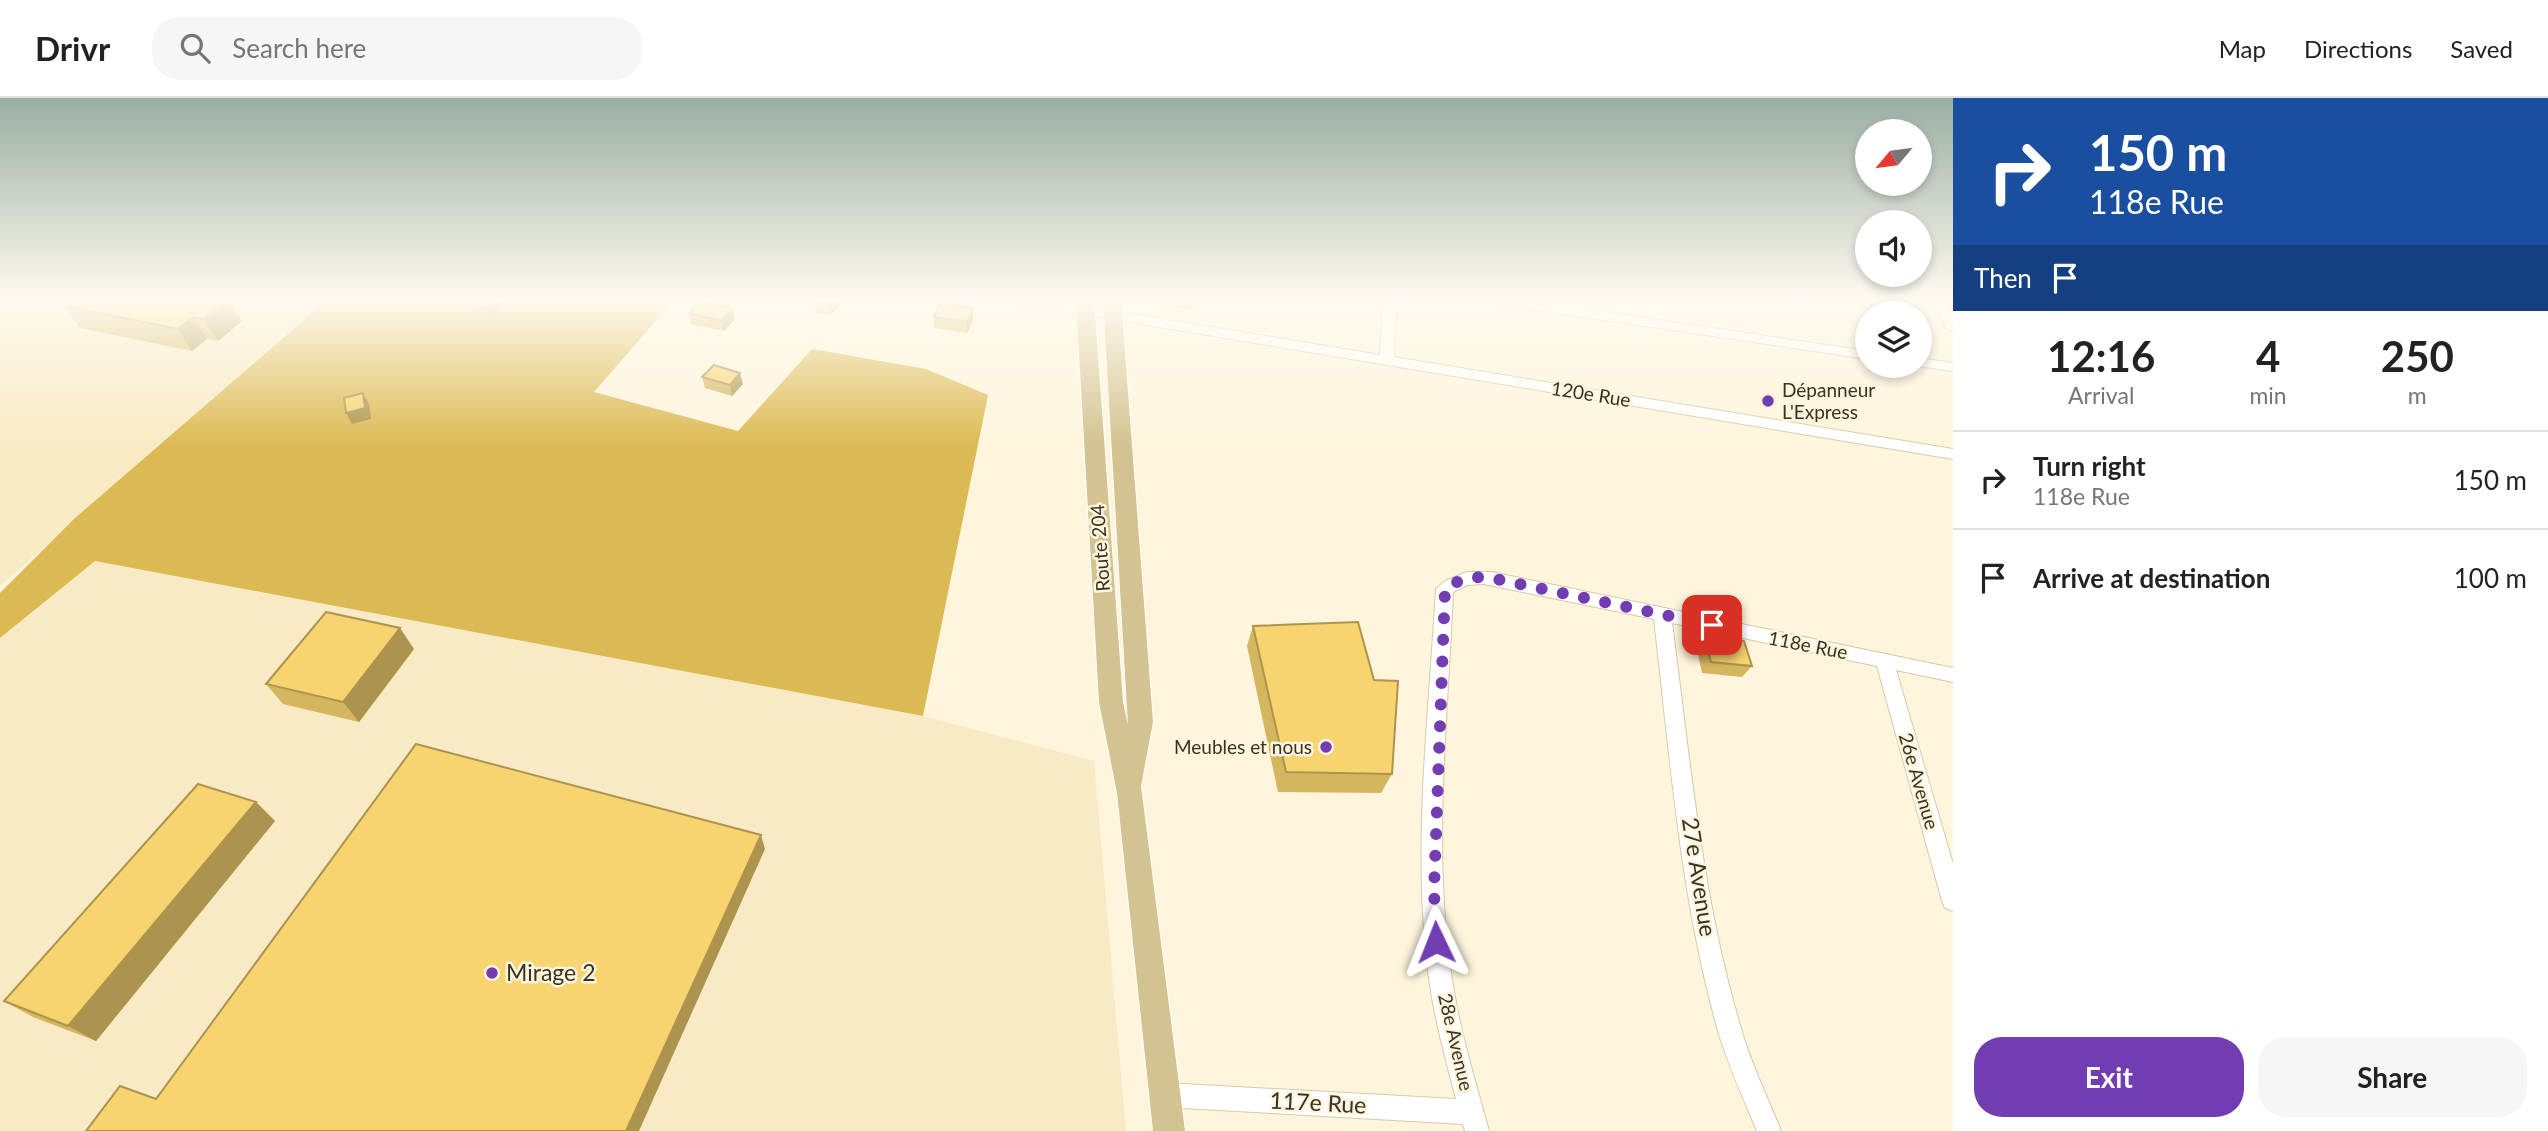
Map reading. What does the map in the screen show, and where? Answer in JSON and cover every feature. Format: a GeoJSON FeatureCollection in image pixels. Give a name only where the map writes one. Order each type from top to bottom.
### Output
{"type":"FeatureCollection","features":[{"type":"Feature","properties":{"kind":"main road","name":"Route 204"},"geometry":{"type":"LineString","coordinates":[[1088,348],[1111,702],[1130,793],[1165,1094]]}},
{"type":"Feature","properties":{"kind":"main road","name":"Route 204"},"geometry":{"type":"LineString","coordinates":[[1115,348],[1141,722],[1130,793]]}},
{"type":"Feature","properties":{"kind":"main road"},"geometry":{"type":"LineString","coordinates":[[1165,1094],[1169,1131]]}},
{"type":"Feature","properties":{"kind":"street","name":"120e Rue"},"geometry":{"type":"LineString","coordinates":[[1325,348],[1953,454]]}},
{"type":"Feature","properties":{"kind":"street"},"geometry":{"type":"LineString","coordinates":[[1387,360],[1388,348]]}},
{"type":"Feature","properties":{"kind":"street"},"geometry":{"type":"LineString","coordinates":[[1821,348],[1855,353]]}},
{"type":"Feature","properties":{"kind":"street"},"geometry":{"type":"LineString","coordinates":[[1932,364],[1953,367]]}},
{"type":"Feature","properties":{"kind":"street","name":"118e Rue"},"geometry":{"type":"LineString","coordinates":[[1457,580],[1473,576],[1491,578],[1953,675]]}},
{"type":"Feature","properties":{"kind":"street","name":"28e Avenue"},"geometry":{"type":"LineString","coordinates":[[1457,580],[1445,589],[1434,890],[1436,942],[1447,1011],[1474,1121]]}},
{"type":"Feature","properties":{"kind":"street","name":"27e Avenue"},"geometry":{"type":"LineString","coordinates":[[1662,615],[1709,942],[1726,1018],[1769,1131]]}},
{"type":"Feature","properties":{"kind":"street","name":"26e Avenue"},"geometry":{"type":"LineString","coordinates":[[1884,660],[1953,901]]}},
{"type":"Feature","properties":{"kind":"street","name":"117e Rue"},"geometry":{"type":"LineString","coordinates":[[1165,1094],[1474,1121]]}},
{"type":"Feature","properties":{"kind":"shaded area"},"geometry":{"type":"Polygon","coordinates":[[[0,348],[272,348],[0,586],[0,348]]]}},
{"type":"Feature","properties":{"kind":"shaded area"},"geometry":{"type":"Polygon","coordinates":[[[271,348],[632,348],[594,392],[738,431],[812,349],[926,369],[988,395],[923,716],[95,561],[0,638],[0,593],[74,519],[271,348]]]}},
{"type":"Feature","properties":{"kind":"shaded area"},"geometry":{"type":"Polygon","coordinates":[[[94,561],[923,716],[1094,761],[1126,1131],[0,1131],[0,638],[94,561]]]}},
{"type":"Feature","properties":{"kind":"building"},"geometry":{"type":"Polygon","coordinates":[[[714,365],[740,373],[730,385],[702,377],[714,365]]]}},
{"type":"Feature","properties":{"kind":"building"},"geometry":{"type":"Polygon","coordinates":[[[363,393],[365,408],[346,413],[344,398],[363,393]]]}},
{"type":"Feature","properties":{"kind":"building"},"geometry":{"type":"Polygon","coordinates":[[[326,612],[400,628],[343,702],[266,684],[326,612]]]}},
{"type":"Feature","properties":{"kind":"building","name":"Meubles et nous"},"geometry":{"type":"Polygon","coordinates":[[[1358,622],[1374,680],[1398,681],[1392,774],[1286,772],[1253,626],[1358,622]]]}},
{"type":"Feature","properties":{"kind":"building"},"geometry":{"type":"Polygon","coordinates":[[[1703,631],[1744,641],[1752,666],[1711,662],[1703,631]]]}},
{"type":"Feature","properties":{"kind":"building","name":"Mirage 2"},"geometry":{"type":"Polygon","coordinates":[[[416,744],[761,835],[626,1131],[86,1131],[120,1086],[156,1099],[416,744]]]}},
{"type":"Feature","properties":{"kind":"building"},"geometry":{"type":"Polygon","coordinates":[[[198,784],[256,802],[68,1026],[4,1001],[198,784]]]}},
{"type":"Feature","properties":{"kind":"place","name":"Dépanneur L'Express"},"geometry":{"type":"Point","coordinates":[1768,401]}},
{"type":"Feature","properties":{"kind":"place","name":"Meubles et nous"},"geometry":{"type":"Point","coordinates":[1326,747]}},
{"type":"Feature","properties":{"kind":"place","name":"Mirage 2"},"geometry":{"type":"Point","coordinates":[492,973]}},
{"type":"Feature","properties":{"kind":"route"},"geometry":{"type":"LineString","coordinates":[[1436,942],[1434,890],[1437,764],[1445,589],[1457,580],[1473,576],[1491,578],[1712,625]]}}]}
